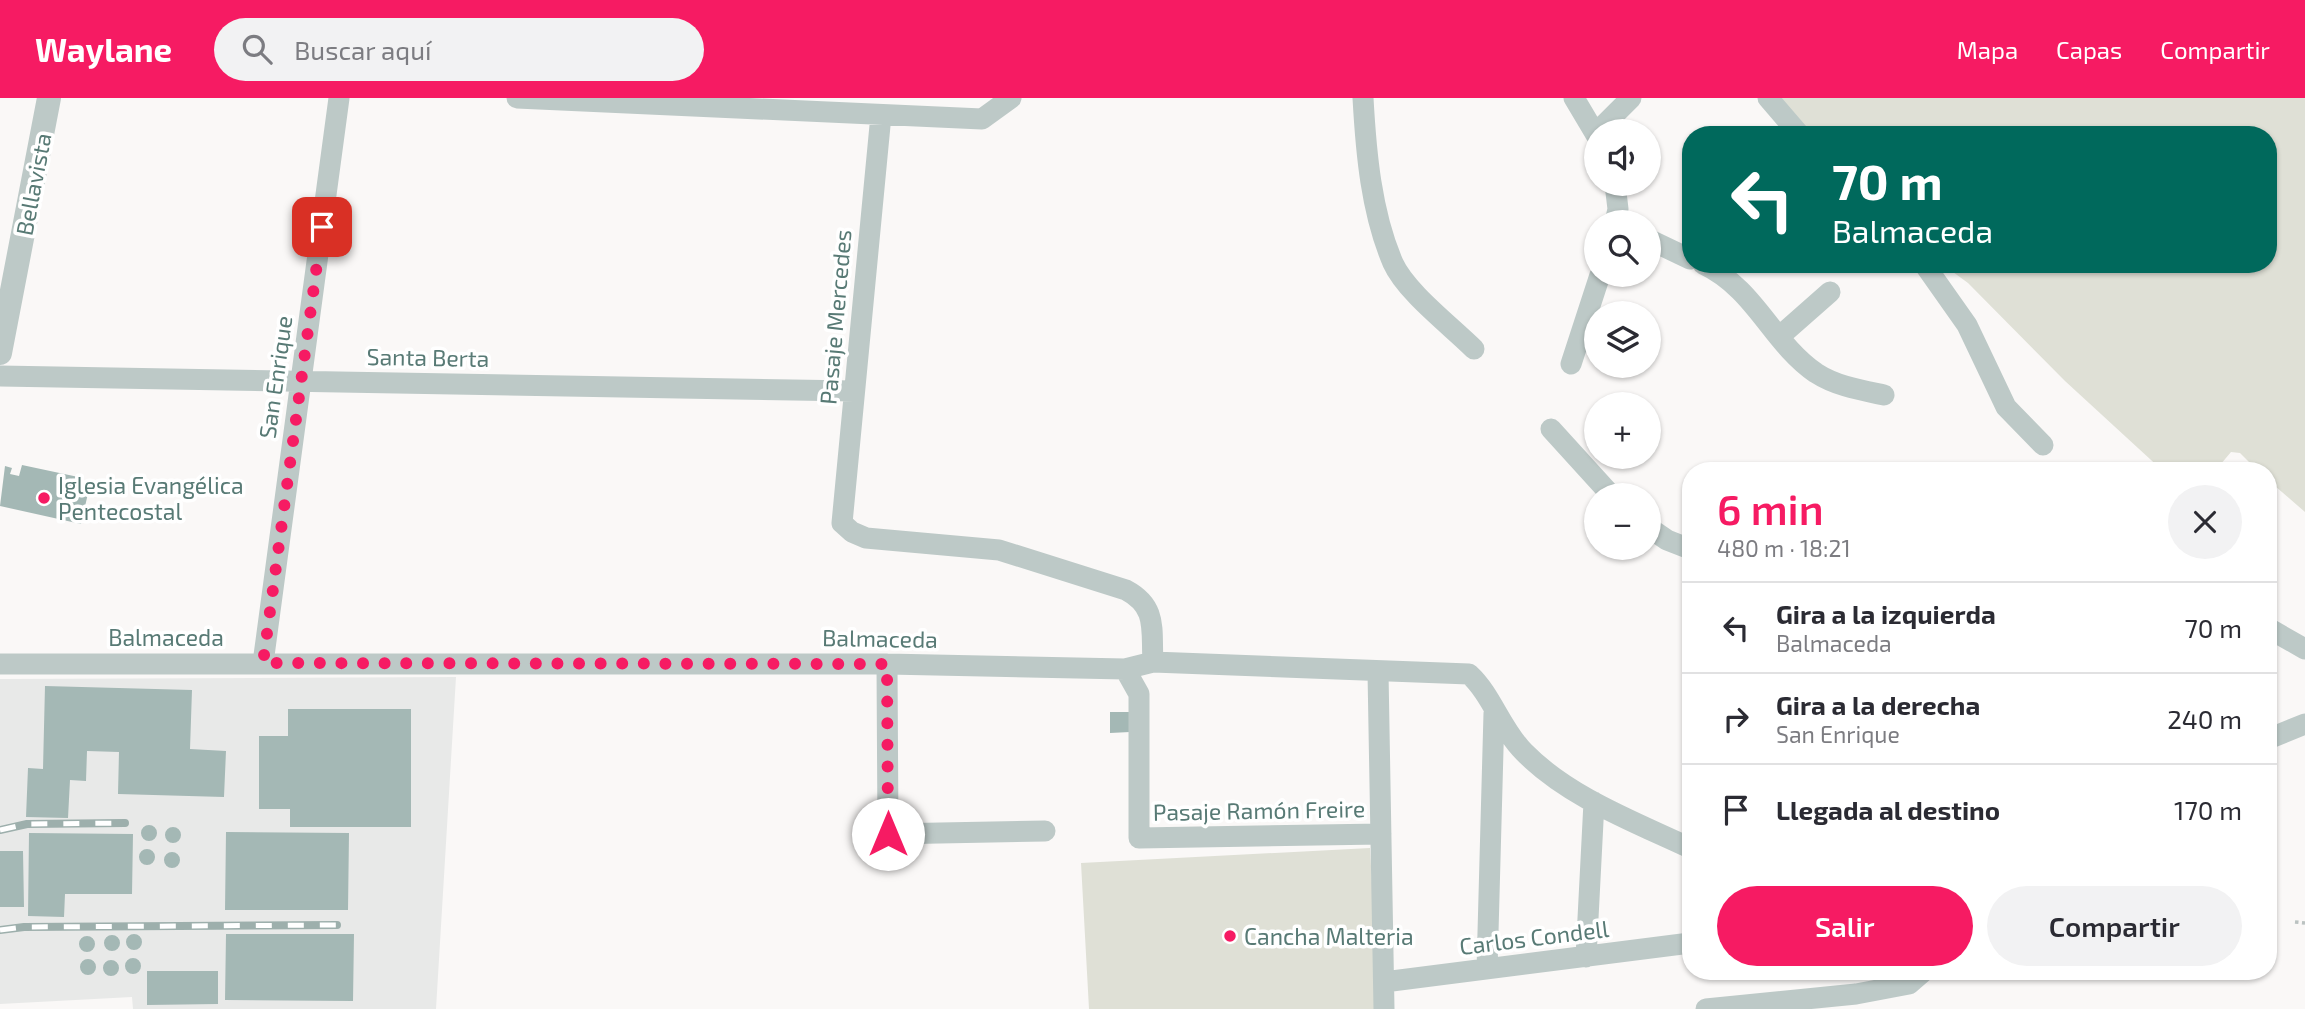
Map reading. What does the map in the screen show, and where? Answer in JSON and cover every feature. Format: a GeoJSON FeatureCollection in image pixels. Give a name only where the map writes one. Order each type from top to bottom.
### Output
{"type":"FeatureCollection","features":[{"type":"Feature","properties":{"kind":"street","name":"Bellavista"},"geometry":{"type":"LineString","coordinates":[[0,353],[49,98]]}},
{"type":"Feature","properties":{"kind":"street","name":"San Enrique"},"geometry":{"type":"LineString","coordinates":[[263,663],[339,98]]}},
{"type":"Feature","properties":{"kind":"street"},"geometry":{"type":"LineString","coordinates":[[517,98],[982,120],[1011,98]]}},
{"type":"Feature","properties":{"kind":"street"},"geometry":{"type":"LineString","coordinates":[[1363,98],[1371,183],[1393,264],[1474,349]]}},
{"type":"Feature","properties":{"kind":"street"},"geometry":{"type":"LineString","coordinates":[[1574,98],[1587,119]]}},
{"type":"Feature","properties":{"kind":"street"},"geometry":{"type":"LineString","coordinates":[[1610,119],[1631,98]]}},
{"type":"Feature","properties":{"kind":"street"},"geometry":{"type":"LineString","coordinates":[[1768,98],[1792,126]]}},
{"type":"Feature","properties":{"kind":"street","name":"Pasaje Mercedes"},"geometry":{"type":"LineString","coordinates":[[881,115],[842,523],[852,532],[866,538],[984,548],[1020,555],[1126,590],[1141,598],[1148,606],[1153,662]]}},
{"type":"Feature","properties":{"kind":"street"},"geometry":{"type":"LineString","coordinates":[[1661,245],[1682,254]]}},
{"type":"Feature","properties":{"kind":"street"},"geometry":{"type":"LineString","coordinates":[[1718,273],[1737,285],[1806,365],[1829,380],[1884,395]]}},
{"type":"Feature","properties":{"kind":"street"},"geometry":{"type":"LineString","coordinates":[[1930,273],[1967,325],[2006,407],[2043,445]]}},
{"type":"Feature","properties":{"kind":"street"},"geometry":{"type":"LineString","coordinates":[[1571,364],[1597,287]]}},
{"type":"Feature","properties":{"kind":"street"},"geometry":{"type":"LineString","coordinates":[[1780,336],[1830,292]]}},
{"type":"Feature","properties":{"kind":"street","name":"Santa Berta"},"geometry":{"type":"LineString","coordinates":[[0,376],[854,391]]}},
{"type":"Feature","properties":{"kind":"street"},"geometry":{"type":"LineString","coordinates":[[1551,429],[1600,483]]}},
{"type":"Feature","properties":{"kind":"street"},"geometry":{"type":"LineString","coordinates":[[1661,536],[1682,546]]}},
{"type":"Feature","properties":{"kind":"street"},"geometry":{"type":"LineString","coordinates":[[2277,633],[2305,649]]}},
{"type":"Feature","properties":{"kind":"street","name":"Balmaceda"},"geometry":{"type":"LineString","coordinates":[[0,664],[887,664],[1125,669],[1153,662],[1469,674],[1480,684],[1494,713],[1524,753],[1594,802],[1682,844]]}},
{"type":"Feature","properties":{"kind":"street"},"geometry":{"type":"LineString","coordinates":[[887,664],[888,834],[1045,831]]}},
{"type":"Feature","properties":{"kind":"street","name":"Pasaje Ramón Freire"},"geometry":{"type":"LineString","coordinates":[[1125,669],[1139,694],[1139,838],[1381,834]]}},
{"type":"Feature","properties":{"kind":"street"},"geometry":{"type":"LineString","coordinates":[[1378,672],[1384,1009]]}},
{"type":"Feature","properties":{"kind":"street"},"geometry":{"type":"LineString","coordinates":[[1487,970],[1494,713]]}},
{"type":"Feature","properties":{"kind":"street"},"geometry":{"type":"LineString","coordinates":[[2277,735],[2305,724]]}},
{"type":"Feature","properties":{"kind":"street"},"geometry":{"type":"LineString","coordinates":[[1586,957],[1594,802]]}},
{"type":"Feature","properties":{"kind":"street","name":"Carlos Condell"},"geometry":{"type":"LineString","coordinates":[[1384,982],[1682,944]]}},
{"type":"Feature","properties":{"kind":"street"},"geometry":{"type":"LineString","coordinates":[[1706,1009],[1856,994],[1909,984],[1914,980]]}},
{"type":"Feature","properties":{"kind":"path"},"geometry":{"type":"LineString","coordinates":[[2295,922],[2305,923]]}},
{"type":"Feature","properties":{"kind":"shaded area"},"geometry":{"type":"Polygon","coordinates":[[[1766,98],[2305,98],[2305,512],[2277,488],[2277,462],[2249,462],[2240,453],[2231,452],[2223,462],[2153,462],[2065,381],[1968,283],[1954,273],[2277,273],[2277,126],[1791,126],[1766,98]]]}},
{"type":"Feature","properties":{"kind":"shaded area"},"geometry":{"type":"Polygon","coordinates":[[[456,677],[436,1009],[133,1009],[132,997],[0,1004],[0,679],[456,677]]]}},
{"type":"Feature","properties":{"kind":"shaded area","name":"Cancha Malteria"},"geometry":{"type":"Polygon","coordinates":[[[1370,848],[1379,1009],[1089,1009],[1081,863],[1370,848]]]}},
{"type":"Feature","properties":{"kind":"building","name":"Iglesia Evangélica Pentecostal"},"geometry":{"type":"Polygon","coordinates":[[[22,465],[83,478],[81,487],[89,489],[81,524],[0,506],[5,466],[12,468],[10,474],[19,476],[22,465]]]}},
{"type":"Feature","properties":{"kind":"building"},"geometry":{"type":"Polygon","coordinates":[[[45,686],[192,690],[190,749],[226,751],[224,797],[118,794],[119,752],[87,751],[86,781],[70,780],[68,818],[26,817],[28,768],[43,769],[45,686]]]}},
{"type":"Feature","properties":{"kind":"building"},"geometry":{"type":"Polygon","coordinates":[[[288,709],[411,709],[411,827],[290,827],[290,809],[259,809],[259,736],[288,736],[288,709]]]}},
{"type":"Feature","properties":{"kind":"building"},"geometry":{"type":"Polygon","coordinates":[[[1110,712],[1130,712],[1130,732],[1110,733],[1110,712]]]}},
{"type":"Feature","properties":{"kind":"building"},"geometry":{"type":"Polygon","coordinates":[[[146,825],[152,825],[157,833],[155,839],[146,841],[141,836],[141,830],[146,825]]]}},
{"type":"Feature","properties":{"kind":"building"},"geometry":{"type":"Polygon","coordinates":[[[170,827],[176,827],[181,835],[179,841],[170,843],[165,838],[165,832],[170,827]]]}},
{"type":"Feature","properties":{"kind":"building"},"geometry":{"type":"Polygon","coordinates":[[[226,832],[349,833],[348,910],[225,910],[226,832]]]}},
{"type":"Feature","properties":{"kind":"building"},"geometry":{"type":"Polygon","coordinates":[[[29,833],[133,834],[132,894],[65,894],[64,917],[28,916],[29,833]]]}},
{"type":"Feature","properties":{"kind":"building"},"geometry":{"type":"Polygon","coordinates":[[[144,849],[150,849],[155,857],[153,863],[144,865],[139,860],[139,854],[144,849]]]}},
{"type":"Feature","properties":{"kind":"building"},"geometry":{"type":"Polygon","coordinates":[[[0,851],[23,851],[24,907],[0,907],[0,851]]]}},
{"type":"Feature","properties":{"kind":"building"},"geometry":{"type":"Polygon","coordinates":[[[169,852],[175,852],[180,860],[178,866],[169,868],[164,863],[164,857],[169,852]]]}},
{"type":"Feature","properties":{"kind":"building"},"geometry":{"type":"Polygon","coordinates":[[[131,934],[137,934],[142,942],[140,948],[131,950],[126,945],[126,939],[131,934]]]}},
{"type":"Feature","properties":{"kind":"building"},"geometry":{"type":"Polygon","coordinates":[[[226,934],[354,934],[353,1001],[225,1000],[226,934]]]}},
{"type":"Feature","properties":{"kind":"building"},"geometry":{"type":"Polygon","coordinates":[[[109,935],[115,935],[120,943],[118,949],[109,951],[104,946],[104,940],[109,935]]]}},
{"type":"Feature","properties":{"kind":"building"},"geometry":{"type":"Polygon","coordinates":[[[84,936],[90,936],[95,944],[93,950],[84,952],[79,947],[79,941],[84,936]]]}},
{"type":"Feature","properties":{"kind":"building"},"geometry":{"type":"Polygon","coordinates":[[[130,958],[136,958],[141,966],[139,972],[130,974],[125,969],[125,963],[130,958]]]}},
{"type":"Feature","properties":{"kind":"building"},"geometry":{"type":"Polygon","coordinates":[[[85,959],[91,959],[96,967],[94,973],[85,975],[80,970],[80,964],[85,959]]]}},
{"type":"Feature","properties":{"kind":"building"},"geometry":{"type":"Polygon","coordinates":[[[108,960],[114,960],[119,968],[117,974],[108,976],[103,971],[103,965],[108,960]]]}},
{"type":"Feature","properties":{"kind":"building"},"geometry":{"type":"Polygon","coordinates":[[[147,971],[218,971],[218,1004],[147,1005],[147,971]]]}},
{"type":"Feature","properties":{"kind":"railway"},"geometry":{"type":"LineString","coordinates":[[0,830],[27,824],[125,823]]}},
{"type":"Feature","properties":{"kind":"railway"},"geometry":{"type":"LineString","coordinates":[[0,930],[24,927],[337,925]]}},
{"type":"Feature","properties":{"kind":"place","name":"Iglesia Evangélica Pentecostal"},"geometry":{"type":"Point","coordinates":[44,498]}},
{"type":"Feature","properties":{"kind":"place","name":"Cancha Malteria"},"geometry":{"type":"Point","coordinates":[1230,936]}},
{"type":"Feature","properties":{"kind":"route"},"geometry":{"type":"LineString","coordinates":[[322,227],[263,663],[887,664],[888,834]]}}]}
